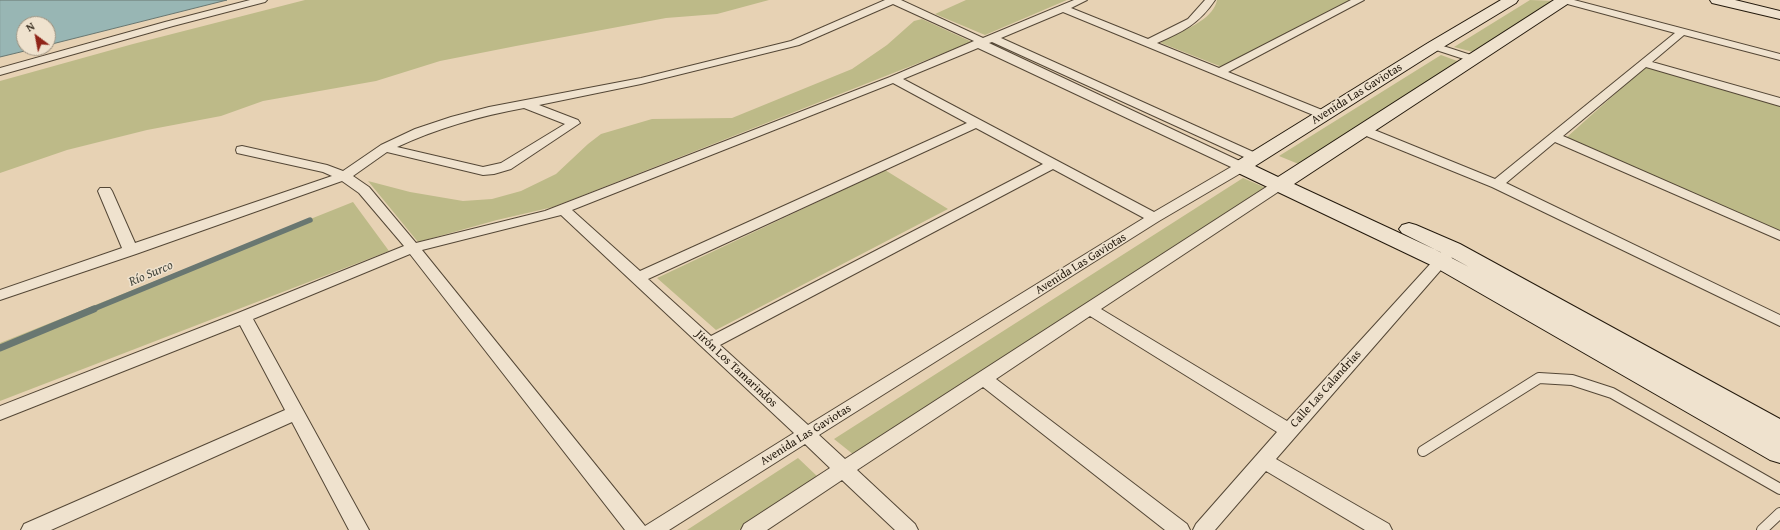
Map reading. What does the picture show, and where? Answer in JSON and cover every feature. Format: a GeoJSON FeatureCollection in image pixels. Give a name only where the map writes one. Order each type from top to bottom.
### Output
{"type":"FeatureCollection","features":[{"type":"Feature","properties":{"kind":"street"},"geometry":{"type":"LineString","coordinates":[[0,72],[169,24],[262,0]]}},
{"type":"Feature","properties":{"kind":"street"},"geometry":{"type":"LineString","coordinates":[[0,296],[344,176],[385,148],[419,132],[455,120],[641,81],[795,43],[893,0],[1248,162],[1446,255],[1780,431]]}},
{"type":"Feature","properties":{"kind":"street"},"geometry":{"type":"LineString","coordinates":[[0,413],[244,317],[413,248],[550,214],[894,79],[1082,0]]}},
{"type":"Feature","properties":{"kind":"street"},"geometry":{"type":"LineString","coordinates":[[1150,43],[1194,21],[1204,11],[1210,0]]}},
{"type":"Feature","properties":{"kind":"street"},"geometry":{"type":"LineString","coordinates":[[1220,72],[1359,0]]}},
{"type":"Feature","properties":{"kind":"street","name":"Avenida Las Gaviotas"},"geometry":{"type":"LineString","coordinates":[[653,530],[1154,218],[1511,0]]}},
{"type":"Feature","properties":{"kind":"street"},"geometry":{"type":"LineString","coordinates":[[751,530],[1563,0],[1780,57]]}},
{"type":"Feature","properties":{"kind":"street"},"geometry":{"type":"LineString","coordinates":[[1717,0],[1780,15]]}},
{"type":"Feature","properties":{"kind":"street"},"geometry":{"type":"LineString","coordinates":[[1062,8],[1323,115]]}},
{"type":"Feature","properties":{"kind":"street"},"geometry":{"type":"LineString","coordinates":[[1498,184],[1683,31]]}},
{"type":"Feature","properties":{"kind":"street"},"geometry":{"type":"LineString","coordinates":[[985,41],[1248,162]]}},
{"type":"Feature","properties":{"kind":"street"},"geometry":{"type":"LineString","coordinates":[[1434,46],[1473,59]]}},
{"type":"Feature","properties":{"kind":"street"},"geometry":{"type":"LineString","coordinates":[[1644,63],[1780,102]]}},
{"type":"Feature","properties":{"kind":"street"},"geometry":{"type":"LineString","coordinates":[[894,79],[1154,218]]}},
{"type":"Feature","properties":{"kind":"street"},"geometry":{"type":"LineString","coordinates":[[385,148],[483,171],[494,170],[506,166],[574,123],[526,104]]}},
{"type":"Feature","properties":{"kind":"street"},"geometry":{"type":"LineString","coordinates":[[638,278],[976,123]]}},
{"type":"Feature","properties":{"kind":"street"},"geometry":{"type":"LineString","coordinates":[[1363,130],[1498,184],[1780,321]]}},
{"type":"Feature","properties":{"kind":"street"},"geometry":{"type":"LineString","coordinates":[[1554,137],[1780,236]]}},
{"type":"Feature","properties":{"kind":"street"},"geometry":{"type":"LineString","coordinates":[[242,150],[327,169],[344,176],[366,191],[637,530]]}},
{"type":"Feature","properties":{"kind":"street"},"geometry":{"type":"LineString","coordinates":[[709,344],[1053,164]]}},
{"type":"Feature","properties":{"kind":"street"},"geometry":{"type":"LineString","coordinates":[[105,191],[131,251]]}},
{"type":"Feature","properties":{"kind":"street","name":"Jirón Los Tamarindos"},"geometry":{"type":"LineString","coordinates":[[563,209],[908,530]]}},
{"type":"Feature","properties":{"kind":"street"},"geometry":{"type":"LineString","coordinates":[[1446,255],[1780,453]]}},
{"type":"Feature","properties":{"kind":"street","name":"Calle Las Calandrias"},"geometry":{"type":"LineString","coordinates":[[1203,530],[1263,460],[1446,255]]}},
{"type":"Feature","properties":{"kind":"street"},"geometry":{"type":"LineString","coordinates":[[1089,309],[1289,431]]}},
{"type":"Feature","properties":{"kind":"street"},"geometry":{"type":"LineString","coordinates":[[244,317],[359,530]]}},
{"type":"Feature","properties":{"kind":"street"},"geometry":{"type":"LineString","coordinates":[[983,378],[1180,530]]}},
{"type":"Feature","properties":{"kind":"street"},"geometry":{"type":"LineString","coordinates":[[31,530],[296,413]]}},
{"type":"Feature","properties":{"kind":"street"},"geometry":{"type":"LineString","coordinates":[[1263,460],[1382,530]]}},
{"type":"Feature","properties":{"kind":"lane"},"geometry":{"type":"LineString","coordinates":[[1423,451],[1539,378],[1572,380],[1612,393],[1780,488]]}},
{"type":"Feature","properties":{"kind":"lane"},"geometry":{"type":"LineString","coordinates":[[1762,530],[1780,513]]}},
{"type":"Feature","properties":{"kind":"shaded area"},"geometry":{"type":"Polygon","coordinates":[[[305,0],[769,0],[717,14],[666,18],[440,61],[376,81],[263,101],[221,116],[147,130],[67,150],[0,173],[0,81],[133,44],[305,0]]]}},
{"type":"Feature","properties":{"kind":"shaded area"},"geometry":{"type":"Polygon","coordinates":[[[966,0],[1067,0],[985,35],[935,14],[966,0]]]}},
{"type":"Feature","properties":{"kind":"shaded area"},"geometry":{"type":"Polygon","coordinates":[[[1217,0],[1353,0],[1222,67],[1161,43],[1201,21],[1211,12],[1217,0]]]}},
{"type":"Feature","properties":{"kind":"shaded area"},"geometry":{"type":"Polygon","coordinates":[[[1530,0],[1554,1],[1473,52],[1454,47],[1530,0]]]}},
{"type":"Feature","properties":{"kind":"shaded area"},"geometry":{"type":"Polygon","coordinates":[[[922,19],[972,42],[553,207],[497,220],[418,242],[368,181],[410,192],[463,201],[492,199],[521,191],[556,174],[601,134],[652,119],[732,118],[852,69],[887,45],[914,21],[922,19]]]}},
{"type":"Feature","properties":{"kind":"shaded area"},"geometry":{"type":"Polygon","coordinates":[[[1441,55],[1460,62],[1301,165],[1279,156],[1441,55]]]}},
{"type":"Feature","properties":{"kind":"shaded area"},"geometry":{"type":"Polygon","coordinates":[[[1644,68],[1653,68],[1780,105],[1780,232],[1571,141],[1567,137],[1644,68]]]}},
{"type":"Feature","properties":{"kind":"shaded area"},"geometry":{"type":"Polygon","coordinates":[[[885,170],[948,209],[716,330],[657,278],[885,170]]]}},
{"type":"Feature","properties":{"kind":"shaded area"},"geometry":{"type":"Polygon","coordinates":[[[1243,178],[1266,188],[854,455],[834,439],[1243,178]]]}},
{"type":"Feature","properties":{"kind":"shaded area"},"geometry":{"type":"Polygon","coordinates":[[[353,202],[389,251],[0,401],[0,343],[353,202]]]}},
{"type":"Feature","properties":{"kind":"shaded area"},"geometry":{"type":"Polygon","coordinates":[[[798,458],[818,477],[739,530],[687,530],[798,458]]]}},
{"type":"Feature","properties":{"kind":"water"},"geometry":{"type":"Polygon","coordinates":[[[0,0],[227,0],[56,43],[56,16],[16,16],[16,53],[0,57],[0,0]]]}},
{"type":"Feature","properties":{"kind":"waterway","name":"Río Surco"},"geometry":{"type":"LineString","coordinates":[[91,310],[310,220]]}},
{"type":"Feature","properties":{"kind":"waterway","name":"Río Surco"},"geometry":{"type":"LineString","coordinates":[[0,348],[94,309]]}}]}
